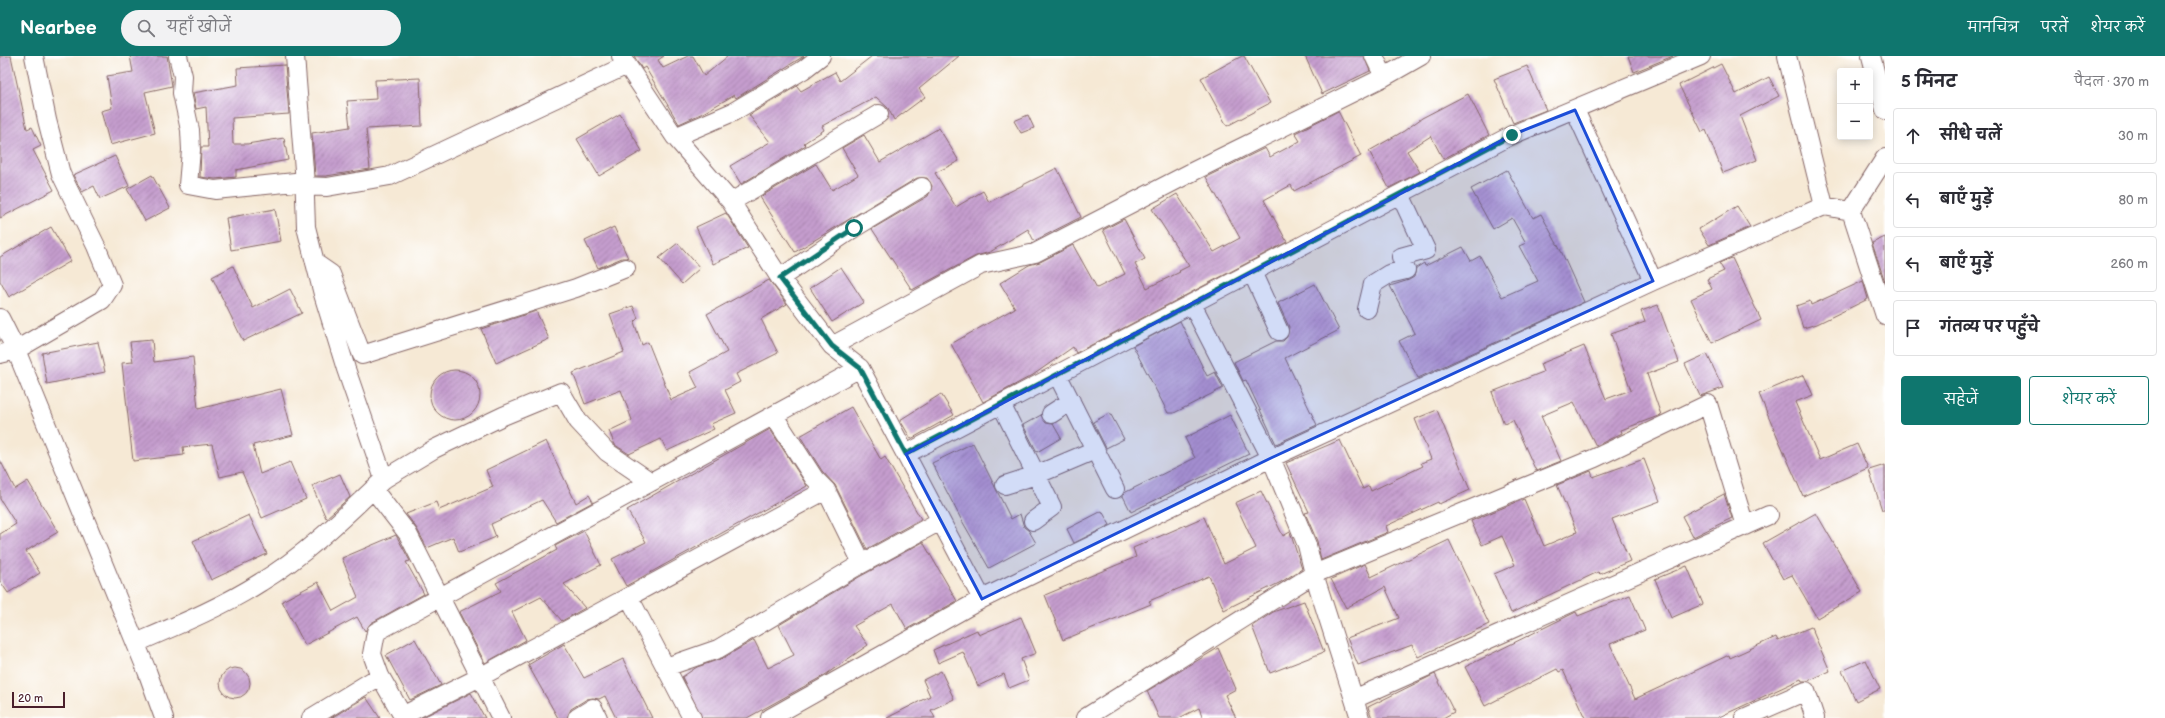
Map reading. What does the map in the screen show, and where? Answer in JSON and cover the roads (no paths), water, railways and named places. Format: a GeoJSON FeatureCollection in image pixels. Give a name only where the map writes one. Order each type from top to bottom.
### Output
{"type":"FeatureCollection","features":[{"type":"Feature","properties":{"kind":"street"},"geometry":{"type":"LineString","coordinates":[[8,352],[102,300],[112,285],[96,246],[61,174],[47,120],[34,56]]}},
{"type":"Feature","properties":{"kind":"street"},"geometry":{"type":"LineString","coordinates":[[178,56],[182,76],[182,94],[190,130],[191,150],[188,185],[215,190],[304,183],[327,187],[390,176],[624,60],[675,136],[731,202],[780,278],[832,346],[860,368],[982,599]]}},
{"type":"Feature","properties":{"kind":"street"},"geometry":{"type":"LineString","coordinates":[[295,56],[306,227],[378,484],[408,534],[439,598],[501,718]]}},
{"type":"Feature","properties":{"kind":"street"},"geometry":{"type":"LineString","coordinates":[[675,136],[733,112],[803,70],[821,56]]}},
{"type":"Feature","properties":{"kind":"street"},"geometry":{"type":"LineString","coordinates":[[1374,56],[1384,77]]}},
{"type":"Feature","properties":{"kind":"street"},"geometry":{"type":"LineString","coordinates":[[832,346],[981,265],[1035,253],[1194,171],[1384,77],[1421,56]]}},
{"type":"Feature","properties":{"kind":"street"},"geometry":{"type":"LineString","coordinates":[[906,454],[1512,135],[1575,110],[1701,56]]}},
{"type":"Feature","properties":{"kind":"street"},"geometry":{"type":"LineString","coordinates":[[1787,56],[1824,206]]}},
{"type":"Feature","properties":{"kind":"street"},"geometry":{"type":"LineString","coordinates":[[1871,56],[1885,110]]}},
{"type":"Feature","properties":{"kind":"street"},"geometry":{"type":"LineString","coordinates":[[1575,110],[1653,282]]}},
{"type":"Feature","properties":{"kind":"street"},"geometry":{"type":"LineString","coordinates":[[731,202],[879,114]]}},
{"type":"Feature","properties":{"kind":"street"},"geometry":{"type":"LineString","coordinates":[[1850,211],[1885,158]]}},
{"type":"Feature","properties":{"kind":"street"},"geometry":{"type":"LineString","coordinates":[[780,278],[854,228],[922,187]]}},
{"type":"Feature","properties":{"kind":"street"},"geometry":{"type":"LineString","coordinates":[[1367,309],[1373,284],[1389,274],[1406,270],[1401,257],[1426,250],[1400,194]]}},
{"type":"Feature","properties":{"kind":"street"},"geometry":{"type":"LineString","coordinates":[[770,718],[982,599],[1271,458],[1653,282],[1824,206],[1850,211]]}},
{"type":"Feature","properties":{"kind":"street"},"geometry":{"type":"LineString","coordinates":[[1850,211],[1885,316]]}},
{"type":"Feature","properties":{"kind":"street"},"geometry":{"type":"LineString","coordinates":[[315,263],[331,274],[362,355],[576,288],[626,268]]}},
{"type":"Feature","properties":{"kind":"street"},"geometry":{"type":"LineString","coordinates":[[1252,272],[1279,331]]}},
{"type":"Feature","properties":{"kind":"street"},"geometry":{"type":"LineString","coordinates":[[1192,304],[1271,458],[1307,545],[1314,574],[1360,718]]}},
{"type":"Feature","properties":{"kind":"street"},"geometry":{"type":"LineString","coordinates":[[0,318],[8,352],[136,644],[164,718]]}},
{"type":"Feature","properties":{"kind":"street"},"geometry":{"type":"LineString","coordinates":[[826,490],[403,717],[380,676],[372,654],[376,632],[860,368]]}},
{"type":"Feature","properties":{"kind":"street"},"geometry":{"type":"LineString","coordinates":[[1057,374],[1114,489]]}},
{"type":"Feature","properties":{"kind":"street"},"geometry":{"type":"LineString","coordinates":[[136,644],[191,619],[261,582],[330,531],[378,484],[434,448],[503,416],[561,392],[578,421],[607,452],[651,482]]}},
{"type":"Feature","properties":{"kind":"street"},"geometry":{"type":"LineString","coordinates":[[1051,414],[1071,401]]}},
{"type":"Feature","properties":{"kind":"street"},"geometry":{"type":"LineString","coordinates":[[1001,404],[1052,507],[1032,521]]}},
{"type":"Feature","properties":{"kind":"street"},"geometry":{"type":"LineString","coordinates":[[1085,718],[1314,574],[1595,458],[1708,404],[1744,526]]}},
{"type":"Feature","properties":{"kind":"street"},"geometry":{"type":"LineString","coordinates":[[774,416],[814,478],[826,490],[862,563]]}},
{"type":"Feature","properties":{"kind":"street"},"geometry":{"type":"LineString","coordinates":[[1005,485],[1036,475],[1095,450]]}},
{"type":"Feature","properties":{"kind":"street"},"geometry":{"type":"LineString","coordinates":[[1354,699],[1769,515]]}},
{"type":"Feature","properties":{"kind":"street"},"geometry":{"type":"LineString","coordinates":[[666,667],[718,649],[862,563],[940,521]]}},
{"type":"Feature","properties":{"kind":"street"},"geometry":{"type":"LineString","coordinates":[[629,597],[692,718]]}},
{"type":"Feature","properties":{"kind":"street"},"geometry":{"type":"LineString","coordinates":[[311,718],[380,676]]}},
{"type":"Feature","properties":{"kind":"street"},"geometry":{"type":"LineString","coordinates":[[1744,718],[1806,691],[1815,718]]}},
{"type":"Feature","properties":{"kind":"street"},"geometry":{"type":"LineString","coordinates":[[577,718],[593,708],[598,718]]}}]}
